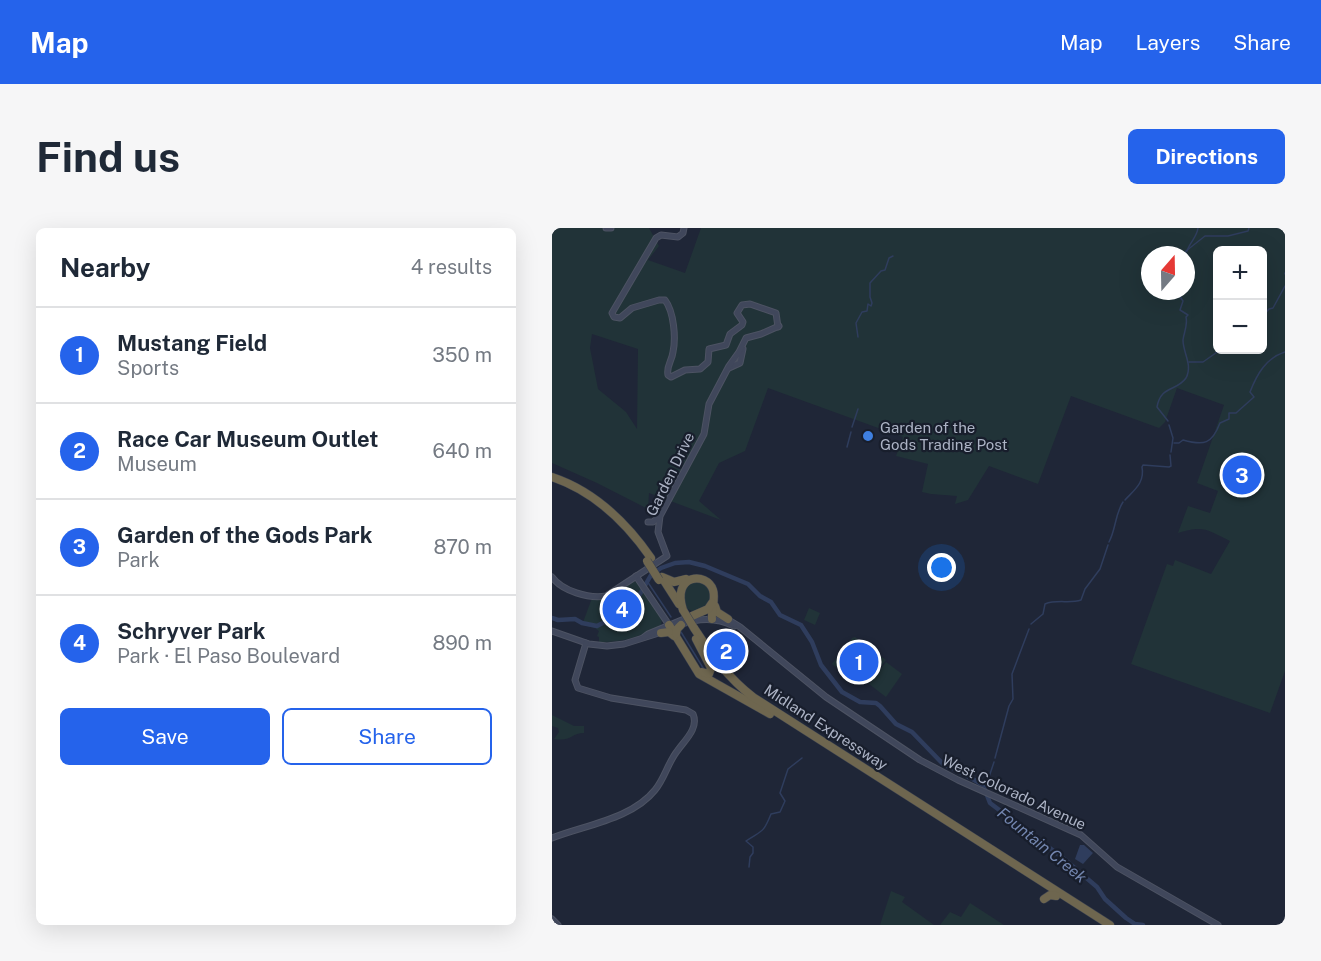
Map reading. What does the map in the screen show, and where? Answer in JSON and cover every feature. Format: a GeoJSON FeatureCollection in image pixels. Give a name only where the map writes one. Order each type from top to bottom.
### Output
{"type":"FeatureCollection","features":[{"type":"Feature","properties":{"kind":"highway","name":"Midland Expressway"},"geometry":{"type":"LineString","coordinates":[[552,478],[578,492],[609,514],[628,535],[649,559],[692,629],[738,685],[824,745],[1110,925]]}},
{"type":"Feature","properties":{"kind":"highway"},"geometry":{"type":"LineString","coordinates":[[661,578],[674,582],[695,576],[706,578],[716,590],[713,616]]}},
{"type":"Feature","properties":{"kind":"highway"},"geometry":{"type":"LineString","coordinates":[[681,611],[681,589],[693,579],[702,579],[711,585],[714,591],[714,604],[717,612],[728,619]]}},
{"type":"Feature","properties":{"kind":"highway"},"geometry":{"type":"LineString","coordinates":[[692,616],[714,604]]}},
{"type":"Feature","properties":{"kind":"highway"},"geometry":{"type":"LineString","coordinates":[[660,631],[669,633],[674,628]]}},
{"type":"Feature","properties":{"kind":"highway"},"geometry":{"type":"LineString","coordinates":[[674,628],[699,669],[704,674],[709,674],[710,664],[696,639]]}},
{"type":"Feature","properties":{"kind":"highway"},"geometry":{"type":"LineString","coordinates":[[674,628],[699,674],[777,718]]}},
{"type":"Feature","properties":{"kind":"highway","name":"Midland Expressway"},"geometry":{"type":"LineString","coordinates":[[692,629],[696,639],[730,684],[777,718],[812,737]]}},
{"type":"Feature","properties":{"kind":"highway","name":"Midland Expressway"},"geometry":{"type":"LineString","coordinates":[[1050,889],[1102,925]]}},
{"type":"Feature","properties":{"kind":"street","name":"Garden Drive"},"geometry":{"type":"LineString","coordinates":[[638,579],[667,556],[658,532],[662,513],[704,434],[710,405],[727,370],[746,338],[779,326],[776,313],[750,304],[742,305],[737,313],[743,322],[742,326],[730,334],[726,345],[709,349],[708,362],[700,369],[685,370],[670,377],[668,375],[667,368],[674,351],[673,315],[665,300],[632,308],[620,318],[612,314],[656,238],[662,235],[678,237],[683,233],[684,228]]}},
{"type":"Feature","properties":{"kind":"street"},"geometry":{"type":"LineString","coordinates":[[648,522],[655,521],[662,513]]}},
{"type":"Feature","properties":{"kind":"street"},"geometry":{"type":"LineString","coordinates":[[552,577],[562,588],[598,597],[613,593],[638,579],[674,628]]}},
{"type":"Feature","properties":{"kind":"street"},"geometry":{"type":"LineString","coordinates":[[552,631],[600,646],[620,645],[644,637],[650,638],[665,624],[663,616]]}},
{"type":"Feature","properties":{"kind":"street"},"geometry":{"type":"LineString","coordinates":[[674,628],[692,616],[728,619]]}},
{"type":"Feature","properties":{"kind":"street"},"geometry":{"type":"LineString","coordinates":[[660,631],[713,616],[743,630]]}},
{"type":"Feature","properties":{"kind":"street","name":"West Colorado Avenue"},"geometry":{"type":"LineString","coordinates":[[728,619],[826,697],[920,760],[981,791],[1081,835],[1117,867],[1218,925]]}},
{"type":"Feature","properties":{"kind":"street"},"geometry":{"type":"LineString","coordinates":[[552,838],[611,819],[643,802],[656,789],[673,756],[693,728],[695,718],[689,711],[611,698],[579,689],[575,684],[586,643]]}},
{"type":"Feature","properties":{"kind":"street"},"geometry":{"type":"LineString","coordinates":[[552,919],[558,925]]}},
{"type":"Feature","properties":{"kind":"shaded area"},"geometry":{"type":"Polygon","coordinates":[[[552,228],[649,228],[659,246],[648,260],[685,273],[701,228],[1285,228],[1285,671],[1270,713],[1131,664],[1167,564],[1173,566],[1175,560],[1211,574],[1230,541],[1200,529],[1178,533],[1188,506],[1210,513],[1218,491],[1197,483],[1224,405],[1177,388],[1165,422],[1159,428],[1071,396],[1038,484],[989,466],[968,500],[955,504],[957,496],[922,492],[928,464],[896,456],[903,437],[768,388],[745,451],[719,463],[699,501],[721,520],[649,493],[648,509],[552,463],[552,228]],[[592,334],[590,348],[598,389],[626,412],[637,429],[638,349],[592,334]]]}},
{"type":"Feature","properties":{"kind":"shaded area"},"geometry":{"type":"Polygon","coordinates":[[[698,580],[711,588],[711,603],[694,612],[684,607],[683,586],[698,580]]]}},
{"type":"Feature","properties":{"kind":"shaded area"},"geometry":{"type":"Polygon","coordinates":[[[633,581],[638,583],[662,619],[661,625],[632,638],[599,642],[597,636],[599,631],[582,625],[592,598],[609,597],[633,581]]]}},
{"type":"Feature","properties":{"kind":"shaded area"},"geometry":{"type":"Polygon","coordinates":[[[809,608],[820,613],[815,625],[804,620],[809,608]]]}},
{"type":"Feature","properties":{"kind":"shaded area"},"geometry":{"type":"Polygon","coordinates":[[[855,637],[886,660],[871,680],[855,683],[832,664],[855,637]]]}},
{"type":"Feature","properties":{"kind":"shaded area"},"geometry":{"type":"Polygon","coordinates":[[[886,662],[902,674],[886,697],[869,684],[886,662]]]}},
{"type":"Feature","properties":{"kind":"shaded area"},"geometry":{"type":"Polygon","coordinates":[[[552,715],[574,726],[584,726],[584,733],[564,739],[554,739],[559,732],[558,728],[552,726],[552,715]]]}},
{"type":"Feature","properties":{"kind":"shaded area"},"geometry":{"type":"Polygon","coordinates":[[[891,891],[905,897],[902,902],[934,925],[880,925],[891,891]]]}},
{"type":"Feature","properties":{"kind":"shaded area"},"geometry":{"type":"Polygon","coordinates":[[[970,903],[1004,925],[940,925],[950,912],[961,917],[970,903]]]}},
{"type":"Feature","properties":{"kind":"water"},"geometry":{"type":"Polygon","coordinates":[[[1080,845],[1084,845],[1093,853],[1083,864],[1075,859],[1080,845]]]}},
{"type":"Feature","properties":{"kind":"waterway"},"geometry":{"type":"LineString","coordinates":[[1190,246],[1198,228]]}},
{"type":"Feature","properties":{"kind":"waterway"},"geometry":{"type":"LineString","coordinates":[[1192,246],[1205,236],[1228,236],[1248,231],[1249,228]]}},
{"type":"Feature","properties":{"kind":"waterway"},"geometry":{"type":"LineString","coordinates":[[858,337],[856,323],[862,312],[867,311],[868,304],[871,306],[872,303],[870,283],[881,271],[885,270],[889,258],[893,256]]}},
{"type":"Feature","properties":{"kind":"waterway"},"geometry":{"type":"LineString","coordinates":[[1267,311],[1273,308],[1285,286]]}},
{"type":"Feature","properties":{"kind":"waterway"},"geometry":{"type":"LineString","coordinates":[[1168,421],[1157,407],[1159,400],[1165,392],[1182,382],[1188,373],[1183,345],[1188,315],[1180,310],[1182,300]]}},
{"type":"Feature","properties":{"kind":"waterway"},"geometry":{"type":"LineString","coordinates":[[1174,443],[1183,440],[1202,443],[1210,439],[1220,423],[1229,419],[1229,413],[1236,413],[1254,397],[1250,392],[1263,367],[1272,358],[1285,352]]}},
{"type":"Feature","properties":{"kind":"waterway"},"geometry":{"type":"LineString","coordinates":[[1189,362],[1203,362],[1214,354]]}},
{"type":"Feature","properties":{"kind":"waterway"},"geometry":{"type":"LineString","coordinates":[[852,427],[858,409]]}},
{"type":"Feature","properties":{"kind":"waterway"},"geometry":{"type":"LineString","coordinates":[[1169,425],[1173,438],[1171,452]]}},
{"type":"Feature","properties":{"kind":"waterway"},"geometry":{"type":"LineString","coordinates":[[847,447],[851,432]]}},
{"type":"Feature","properties":{"kind":"waterway"},"geometry":{"type":"LineString","coordinates":[[1125,500],[1140,482],[1143,465],[1169,467],[1171,466],[1170,455]]}},
{"type":"Feature","properties":{"kind":"waterway"},"geometry":{"type":"LineString","coordinates":[[1109,542],[1123,502]]}},
{"type":"Feature","properties":{"kind":"waterway"},"geometry":{"type":"LineString","coordinates":[[1031,624],[1043,614],[1045,604],[1081,600],[1085,589],[1100,569],[1108,545]]}},
{"type":"Feature","properties":{"kind":"waterway","name":"Fountain Creek"},"geometry":{"type":"LineString","coordinates":[[552,618],[575,619],[597,626],[632,608],[651,575],[675,563],[689,562],[705,566],[748,584],[760,596],[771,602],[780,615],[801,625],[812,642],[821,665],[842,692],[860,702],[876,703],[896,724],[912,732],[944,765],[983,785],[990,803],[1063,858],[1097,887],[1105,899],[1126,918],[1135,924],[1143,925]]}},
{"type":"Feature","properties":{"kind":"waterway"},"geometry":{"type":"LineString","coordinates":[[647,581],[671,617]]}},
{"type":"Feature","properties":{"kind":"waterway","name":"Fountain Creek"},"geometry":{"type":"LineString","coordinates":[[619,621],[620,614]]}},
{"type":"Feature","properties":{"kind":"waterway"},"geometry":{"type":"LineString","coordinates":[[995,758],[1013,699],[1012,674],[1029,629]]}},
{"type":"Feature","properties":{"kind":"waterway"},"geometry":{"type":"LineString","coordinates":[[681,632],[705,671]]}},
{"type":"Feature","properties":{"kind":"waterway"},"geometry":{"type":"LineString","coordinates":[[749,867],[753,847],[746,841],[764,828],[771,814],[780,812],[785,801],[780,793],[788,769],[802,758]]}},
{"type":"Feature","properties":{"kind":"waterway"},"geometry":{"type":"LineString","coordinates":[[984,786],[994,762]]}},
{"type":"Feature","properties":{"kind":"place","name":"Garden of the Gods Trading Post"},"geometry":{"type":"Point","coordinates":[868,436]}},
{"type":"Feature","properties":{"kind":"place","name":"Garden of the Gods Park"},"geometry":{"type":"Point","coordinates":[1242,475]}},
{"type":"Feature","properties":{"kind":"place","name":"Schryver Park"},"geometry":{"type":"Point","coordinates":[622,609]}},
{"type":"Feature","properties":{"kind":"place","name":"Race Car Museum Outlet"},"geometry":{"type":"Point","coordinates":[726,651]}},
{"type":"Feature","properties":{"kind":"place","name":"Mustang Field"},"geometry":{"type":"Point","coordinates":[859,662]}}]}
